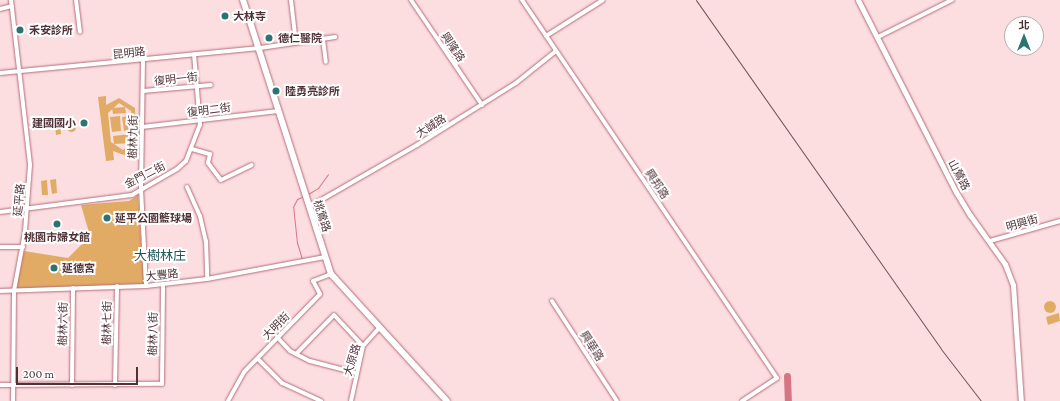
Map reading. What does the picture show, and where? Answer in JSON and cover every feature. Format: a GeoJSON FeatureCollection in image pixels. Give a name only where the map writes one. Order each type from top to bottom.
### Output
{"type":"FeatureCollection","features":[{"type":"Feature","properties":{"kind":"main road","name":"桃鶯路"},"geometry":{"type":"LineString","coordinates":[[243,0],[260,48],[278,111],[331,274],[447,401]]}},
{"type":"Feature","properties":{"kind":"street","name":"延平路"},"geometry":{"type":"LineString","coordinates":[[11,0],[30,165],[23,247],[14,291],[13,401]]}},
{"type":"Feature","properties":{"kind":"street"},"geometry":{"type":"LineString","coordinates":[[76,0],[80,32]]}},
{"type":"Feature","properties":{"kind":"street"},"geometry":{"type":"LineString","coordinates":[[291,0],[296,43]]}},
{"type":"Feature","properties":{"kind":"street","name":"興隆路"},"geometry":{"type":"LineString","coordinates":[[410,0],[482,105]]}},
{"type":"Feature","properties":{"kind":"street","name":"興邦路"},"geometry":{"type":"LineString","coordinates":[[522,0],[776,378],[742,401]]}},
{"type":"Feature","properties":{"kind":"street"},"geometry":{"type":"LineString","coordinates":[[546,36],[603,0]]}},
{"type":"Feature","properties":{"kind":"street","name":"山鶯路"},"geometry":{"type":"LineString","coordinates":[[858,0],[956,192],[970,215],[1005,264],[1013,284],[1020,363],[1021,401]]}},
{"type":"Feature","properties":{"kind":"street"},"geometry":{"type":"LineString","coordinates":[[878,37],[952,0]]}},
{"type":"Feature","properties":{"kind":"street"},"geometry":{"type":"LineString","coordinates":[[0,9],[12,6]]}},
{"type":"Feature","properties":{"kind":"street","name":"昆明路"},"geometry":{"type":"LineString","coordinates":[[0,74],[143,61],[194,54],[260,48],[335,37]]}},
{"type":"Feature","properties":{"kind":"street"},"geometry":{"type":"LineString","coordinates":[[323,39],[326,62]]}},
{"type":"Feature","properties":{"kind":"street","name":"大誠路"},"geometry":{"type":"LineString","coordinates":[[309,207],[364,178],[482,105],[516,83],[556,51]]}},
{"type":"Feature","properties":{"kind":"street","name":"金門二街"},"geometry":{"type":"LineString","coordinates":[[0,212],[27,210],[126,196],[176,169],[186,161],[192,149],[199,120],[194,54]]}},
{"type":"Feature","properties":{"kind":"street","name":"樹林九街"},"geometry":{"type":"LineString","coordinates":[[143,61],[141,189],[146,286]]}},
{"type":"Feature","properties":{"kind":"street","name":"復明一街"},"geometry":{"type":"LineString","coordinates":[[143,91],[211,85]]}},
{"type":"Feature","properties":{"kind":"street","name":"復明二街"},"geometry":{"type":"LineString","coordinates":[[142,127],[278,111]]}},
{"type":"Feature","properties":{"kind":"street"},"geometry":{"type":"LineString","coordinates":[[192,149],[210,154],[208,163],[221,180],[252,165]]}},
{"type":"Feature","properties":{"kind":"street"},"geometry":{"type":"LineString","coordinates":[[187,187],[200,216],[206,241],[207,279]]}},
{"type":"Feature","properties":{"kind":"street","name":"明興街"},"geometry":{"type":"LineString","coordinates":[[990,242],[1060,221]]}},
{"type":"Feature","properties":{"kind":"street"},"geometry":{"type":"LineString","coordinates":[[0,247],[23,247]]}},
{"type":"Feature","properties":{"kind":"street","name":"大豐路"},"geometry":{"type":"LineString","coordinates":[[0,291],[146,286],[207,279],[325,257]]}},
{"type":"Feature","properties":{"kind":"street","name":"大明街"},"geometry":{"type":"LineString","coordinates":[[228,401],[244,372],[320,294],[313,281],[331,274]]}},
{"type":"Feature","properties":{"kind":"street","name":"樹林八街"},"geometry":{"type":"LineString","coordinates":[[115,385],[162,384],[163,284]]}},
{"type":"Feature","properties":{"kind":"street","name":"樹林七街"},"geometry":{"type":"LineString","coordinates":[[115,385],[117,286]]}},
{"type":"Feature","properties":{"kind":"street","name":"樹林六街"},"geometry":{"type":"LineString","coordinates":[[72,385],[73,288]]}},
{"type":"Feature","properties":{"kind":"street","name":"興華路"},"geometry":{"type":"LineString","coordinates":[[552,301],[617,401]]}},
{"type":"Feature","properties":{"kind":"street"},"geometry":{"type":"LineString","coordinates":[[296,354],[334,315],[363,346]]}},
{"type":"Feature","properties":{"kind":"street","name":"大原路"},"geometry":{"type":"LineString","coordinates":[[351,401],[363,346],[379,328]]}},
{"type":"Feature","properties":{"kind":"street"},"geometry":{"type":"LineString","coordinates":[[277,338],[296,354],[310,361],[356,373]]}},
{"type":"Feature","properties":{"kind":"street"},"geometry":{"type":"LineString","coordinates":[[258,359],[282,384],[321,401]]}},
{"type":"Feature","properties":{"kind":"street"},"geometry":{"type":"LineString","coordinates":[[0,385],[115,385]]}},
{"type":"Feature","properties":{"kind":"shaded area"},"geometry":{"type":"Polygon","coordinates":[[[106,96],[106,105],[119,98],[135,108],[137,145],[134,150],[124,155],[113,151],[114,160],[106,161],[98,97],[106,96]],[[119,103],[108,113],[111,142],[123,150],[134,141],[131,111],[119,103]]]}},
{"type":"Feature","properties":{"kind":"shaded area"},"geometry":{"type":"Polygon","coordinates":[[[125,107],[126,113],[113,114],[112,108],[125,107]]]}},
{"type":"Feature","properties":{"kind":"shaded area"},"geometry":{"type":"Polygon","coordinates":[[[120,116],[121,131],[112,132],[110,117],[120,116]]]}},
{"type":"Feature","properties":{"kind":"shaded area"},"geometry":{"type":"Polygon","coordinates":[[[131,116],[132,130],[124,131],[122,117],[131,116]]]}},
{"type":"Feature","properties":{"kind":"shaded area"},"geometry":{"type":"Polygon","coordinates":[[[71,122],[76,127],[71,132],[66,127],[71,122]]]}},
{"type":"Feature","properties":{"kind":"shaded area"},"geometry":{"type":"Polygon","coordinates":[[[60,123],[61,134],[56,135],[55,124],[60,123]]]}},
{"type":"Feature","properties":{"kind":"shaded area"},"geometry":{"type":"Polygon","coordinates":[[[131,134],[132,143],[114,144],[113,136],[131,134]]]}},
{"type":"Feature","properties":{"kind":"shaded area"},"geometry":{"type":"Polygon","coordinates":[[[56,179],[57,193],[52,194],[50,180],[56,179]]]}},
{"type":"Feature","properties":{"kind":"shaded area"},"geometry":{"type":"Polygon","coordinates":[[[47,180],[48,195],[42,195],[41,181],[47,180]]]}},
{"type":"Feature","properties":{"kind":"shaded area"},"geometry":{"type":"Polygon","coordinates":[[[138,195],[144,284],[16,289],[24,251],[68,258],[90,236],[81,205],[129,201],[138,195]]]}},
{"type":"Feature","properties":{"kind":"shaded area"},"geometry":{"type":"Polygon","coordinates":[[[1050,301],[1054,303],[1056,307],[1054,311],[1050,313],[1046,311],[1044,307],[1046,303],[1050,301]]]}},
{"type":"Feature","properties":{"kind":"shaded area"},"geometry":{"type":"Polygon","coordinates":[[[1059,313],[1060,321],[1048,325],[1046,317],[1059,313]]]}},
{"type":"Feature","properties":{"kind":"waterway"},"geometry":{"type":"LineString","coordinates":[[308,194],[318,188],[328,174]]}},
{"type":"Feature","properties":{"kind":"waterway"},"geometry":{"type":"LineString","coordinates":[[302,259],[297,243],[293,207],[297,199],[304,196]]}},
{"type":"Feature","properties":{"kind":"waterway"},"geometry":{"type":"LineString","coordinates":[[787,376],[788,401]]}},
{"type":"Feature","properties":{"kind":"railway"},"geometry":{"type":"LineString","coordinates":[[696,0],[941,349],[981,401]]}},
{"type":"Feature","properties":{"kind":"place","name":"大林寺"},"geometry":{"type":"Point","coordinates":[225,16]}},
{"type":"Feature","properties":{"kind":"place","name":"禾安診所"},"geometry":{"type":"Point","coordinates":[20,30]}},
{"type":"Feature","properties":{"kind":"place","name":"德仁醫院"},"geometry":{"type":"Point","coordinates":[269,38]}},
{"type":"Feature","properties":{"kind":"place","name":"陸勇亮診所"},"geometry":{"type":"Point","coordinates":[276,91]}},
{"type":"Feature","properties":{"kind":"place","name":"建國國小"},"geometry":{"type":"Point","coordinates":[84,123]}},
{"type":"Feature","properties":{"kind":"place","name":"延平公園籃球場"},"geometry":{"type":"Point","coordinates":[107,218]}},
{"type":"Feature","properties":{"kind":"place","name":"桃園市婦女館"},"geometry":{"type":"Point","coordinates":[57,224]}},
{"type":"Feature","properties":{"kind":"place","name":"延德宮"},"geometry":{"type":"Point","coordinates":[54,268]}},
{"type":"Feature","properties":{"kind":"district","name":"大樹林庄"},"geometry":{"type":"Point","coordinates":[160,256]}}]}
